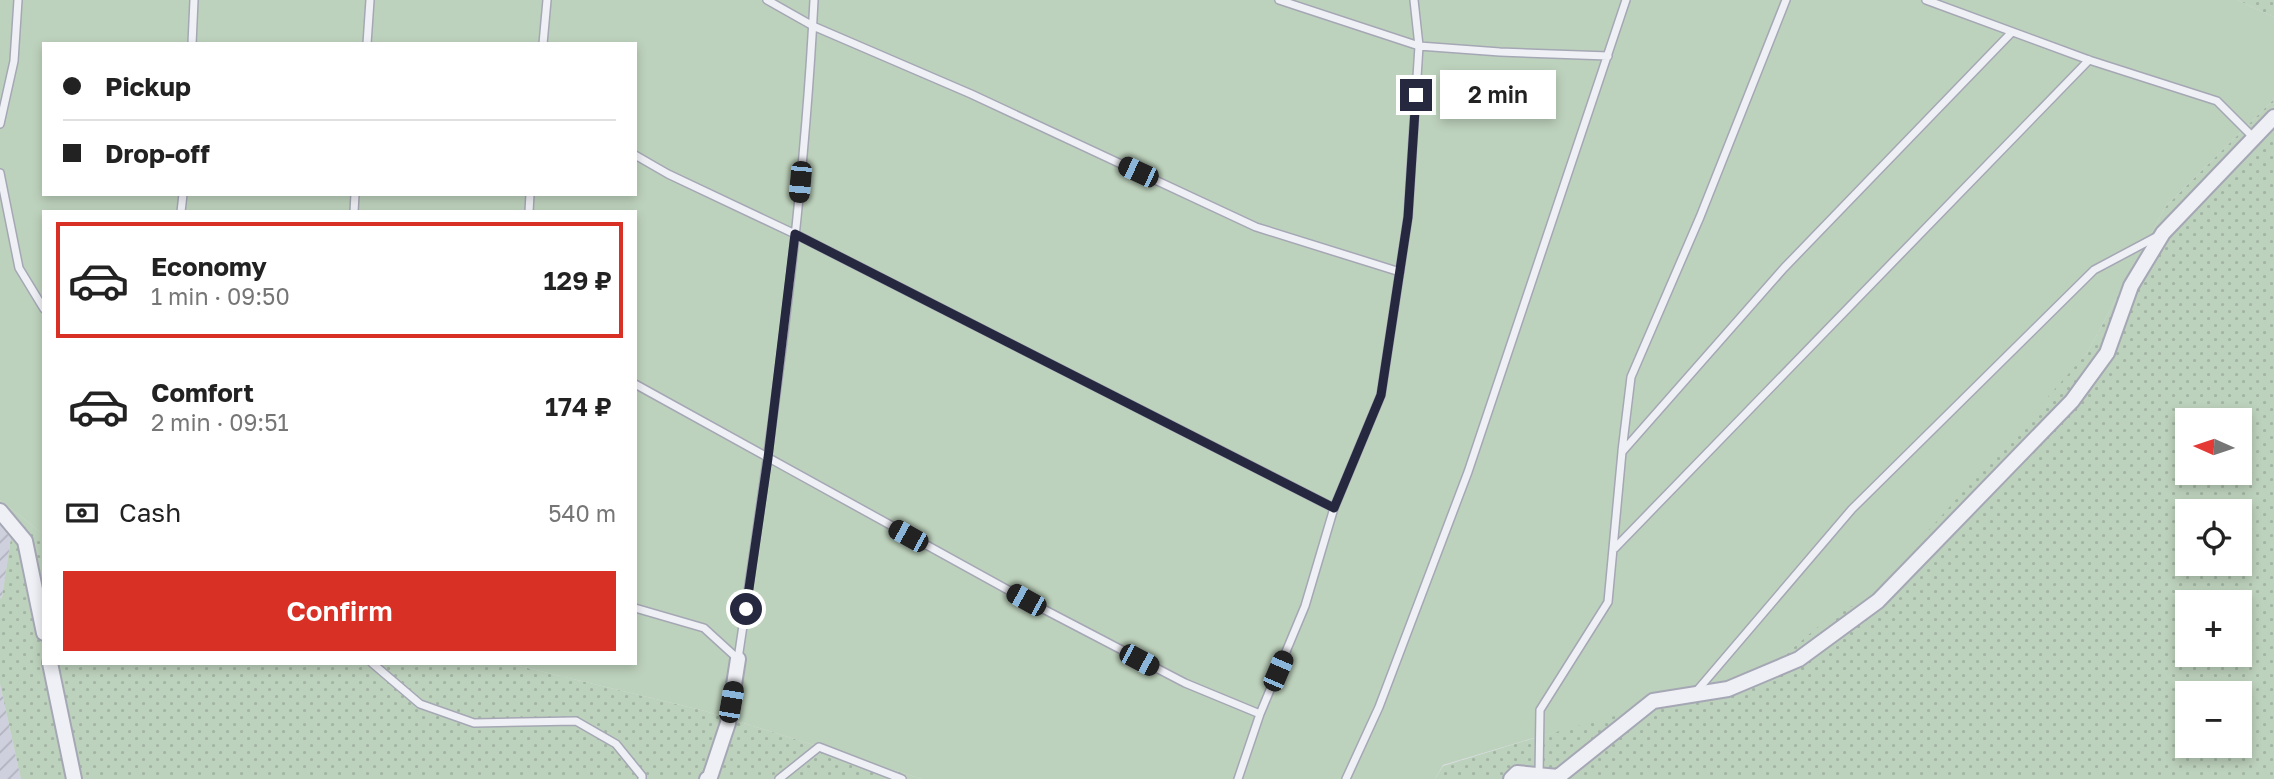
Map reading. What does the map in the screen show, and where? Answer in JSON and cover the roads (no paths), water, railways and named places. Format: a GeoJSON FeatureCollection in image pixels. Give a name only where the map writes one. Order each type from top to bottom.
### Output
{"type":"FeatureCollection","features":[{"type":"Feature","properties":{"kind":"street"},"geometry":{"type":"LineString","coordinates":[[1511,779],[1517,774],[1558,777],[1653,701],[1728,689],[1799,659],[1878,601],[2072,401],[2107,353],[2131,286],[2163,233],[2274,117]]}},
{"type":"Feature","properties":{"kind":"street"},"geometry":{"type":"LineString","coordinates":[[0,510],[25,541],[42,623]]}},
{"type":"Feature","properties":{"kind":"street"},"geometry":{"type":"LineString","coordinates":[[711,778],[727,723],[738,659]]}},
{"type":"Feature","properties":{"kind":"street"},"geometry":{"type":"LineString","coordinates":[[50,665],[74,779]]}},
{"type":"Feature","properties":{"kind":"lane"},"geometry":{"type":"LineString","coordinates":[[0,124],[14,61],[18,0]]}},
{"type":"Feature","properties":{"kind":"lane"},"geometry":{"type":"LineString","coordinates":[[192,42],[194,0]]}},
{"type":"Feature","properties":{"kind":"lane"},"geometry":{"type":"LineString","coordinates":[[367,42],[370,0]]}},
{"type":"Feature","properties":{"kind":"lane"},"geometry":{"type":"LineString","coordinates":[[544,42],[547,0]]}},
{"type":"Feature","properties":{"kind":"lane"},"geometry":{"type":"LineString","coordinates":[[766,0],[813,26],[971,94],[1256,227],[1400,272]]}},
{"type":"Feature","properties":{"kind":"lane"},"geometry":{"type":"LineString","coordinates":[[738,659],[768,458],[795,234],[814,0]]}},
{"type":"Feature","properties":{"kind":"lane"},"geometry":{"type":"LineString","coordinates":[[1279,0],[1419,46],[1608,56]]}},
{"type":"Feature","properties":{"kind":"lane"},"geometry":{"type":"LineString","coordinates":[[1238,779],[1260,714],[1306,606],[1334,508],[1381,395],[1408,217],[1419,46],[1414,0]]}},
{"type":"Feature","properties":{"kind":"lane"},"geometry":{"type":"LineString","coordinates":[[1346,779],[1379,707],[1468,472],[1626,0]]}},
{"type":"Feature","properties":{"kind":"lane"},"geometry":{"type":"LineString","coordinates":[[1539,775],[1540,710],[1608,602],[1631,377],[1700,217],[1786,0]]}},
{"type":"Feature","properties":{"kind":"lane"},"geometry":{"type":"LineString","coordinates":[[1926,0],[2090,60],[2217,101],[2254,138]]}},
{"type":"Feature","properties":{"kind":"lane"},"geometry":{"type":"LineString","coordinates":[[1622,452],[1784,268],[2012,32]]}},
{"type":"Feature","properties":{"kind":"lane"},"geometry":{"type":"LineString","coordinates":[[1615,548],[2090,60]]}},
{"type":"Feature","properties":{"kind":"lane"},"geometry":{"type":"LineString","coordinates":[[637,156],[1334,508]]}},
{"type":"Feature","properties":{"kind":"lane"},"geometry":{"type":"LineString","coordinates":[[0,173],[19,268],[42,306]]}},
{"type":"Feature","properties":{"kind":"lane"},"geometry":{"type":"LineString","coordinates":[[1694,694],[1852,509],[2094,270],[2163,233]]}},
{"type":"Feature","properties":{"kind":"lane"},"geometry":{"type":"LineString","coordinates":[[637,385],[1026,600],[1185,684],[1260,714]]}},
{"type":"Feature","properties":{"kind":"lane"},"geometry":{"type":"LineString","coordinates":[[637,609],[704,628],[738,659]]}},
{"type":"Feature","properties":{"kind":"lane"},"geometry":{"type":"LineString","coordinates":[[374,665],[421,704],[474,723],[576,721],[616,744],[642,775],[642,779]]}},
{"type":"Feature","properties":{"kind":"lane"},"geometry":{"type":"LineString","coordinates":[[779,779],[819,747],[902,779]]}}]}
